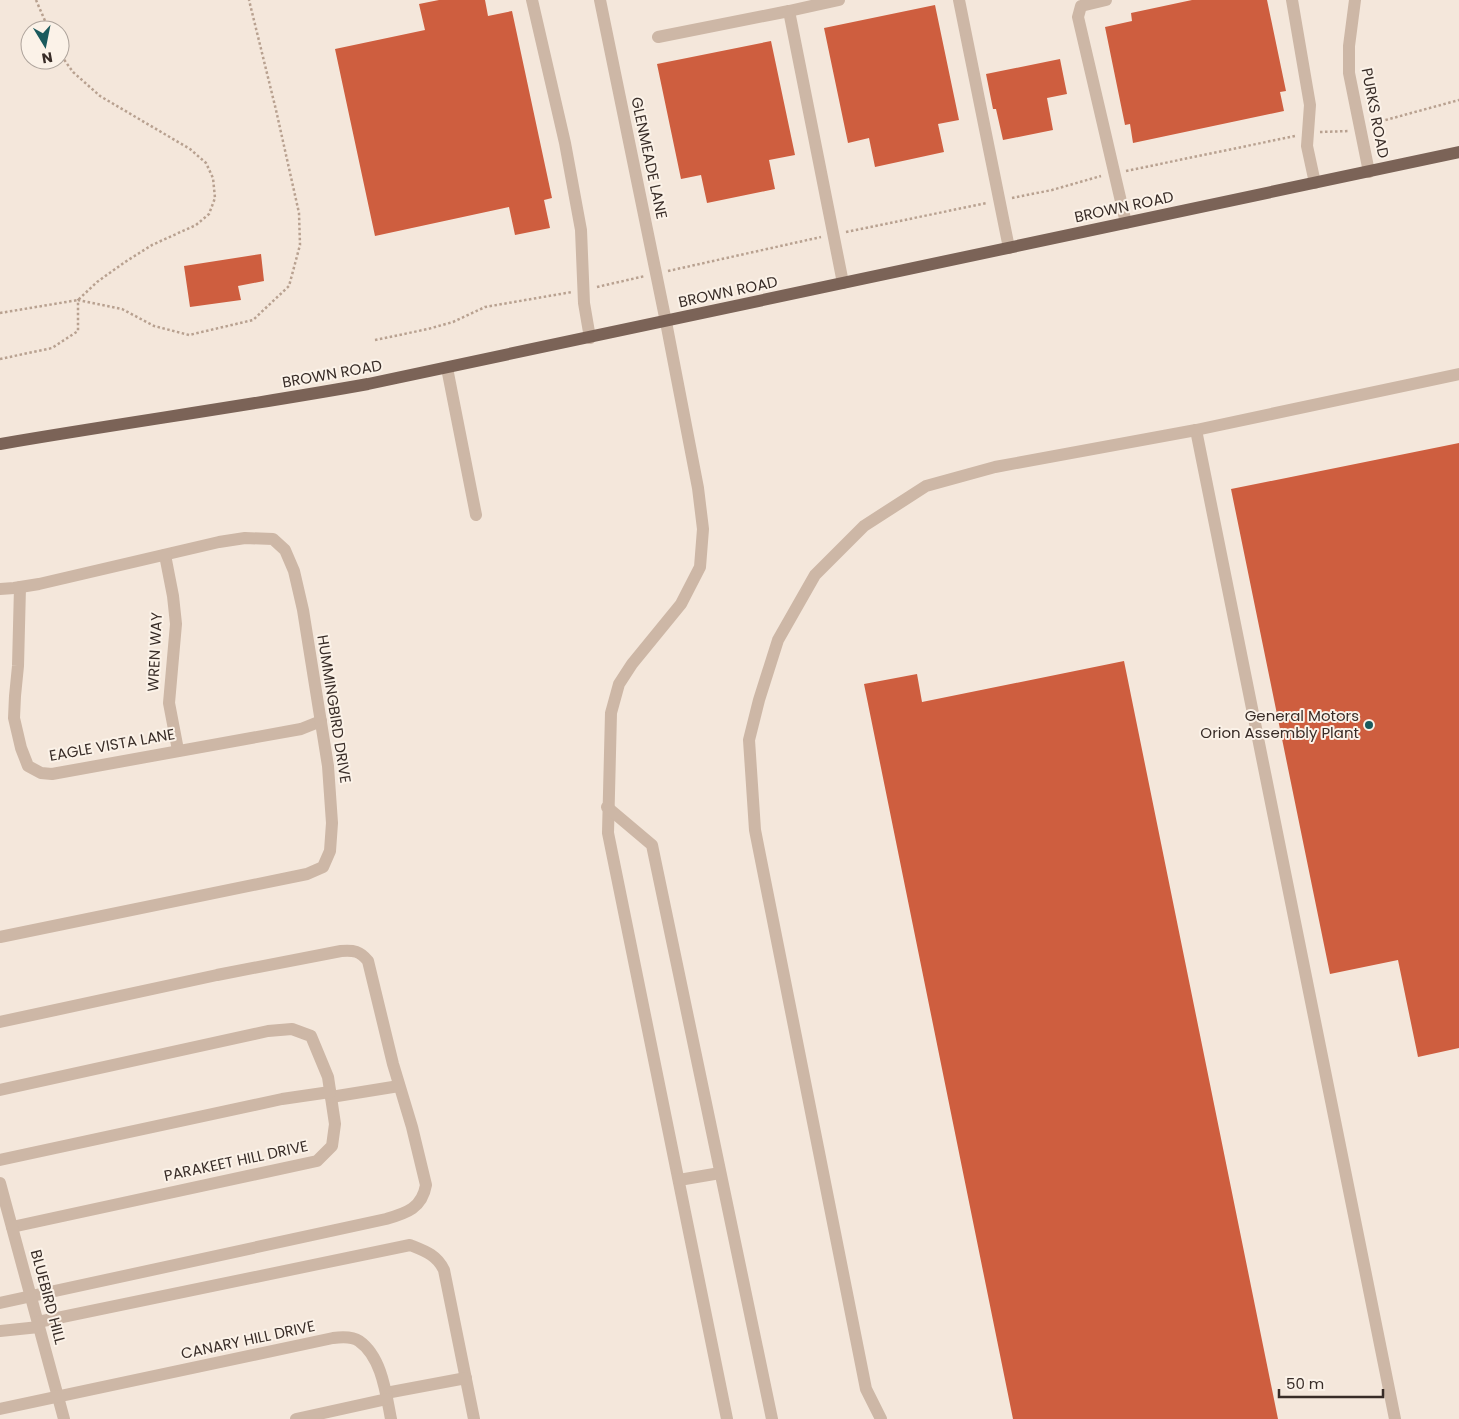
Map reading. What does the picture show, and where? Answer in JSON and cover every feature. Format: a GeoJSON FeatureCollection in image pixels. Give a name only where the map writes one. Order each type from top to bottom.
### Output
{"type":"FeatureCollection","features":[{"type":"Feature","properties":{"kind":"main road","name":"BROWN ROAD"},"geometry":{"type":"LineString","coordinates":[[0,444],[129,422],[287,399],[447,368],[1459,152]]}},
{"type":"Feature","properties":{"kind":"street"},"geometry":{"type":"LineString","coordinates":[[532,0],[565,143],[581,230],[584,290],[590,338]]}},
{"type":"Feature","properties":{"kind":"street","name":"GLENMEADE LANE"},"geometry":{"type":"LineString","coordinates":[[600,0],[666,322],[698,488],[703,529],[700,566],[681,604],[632,664],[619,684],[611,713],[607,807],[608,833],[727,1419]]}},
{"type":"Feature","properties":{"kind":"street"},"geometry":{"type":"LineString","coordinates":[[658,37],[839,0]]}},
{"type":"Feature","properties":{"kind":"street"},"geometry":{"type":"LineString","coordinates":[[959,0],[1009,248]]}},
{"type":"Feature","properties":{"kind":"street"},"geometry":{"type":"LineString","coordinates":[[1106,0],[1081,6],[1078,17],[1126,223]]}},
{"type":"Feature","properties":{"kind":"street"},"geometry":{"type":"LineString","coordinates":[[1292,0],[1310,105],[1307,146],[1314,183]]}},
{"type":"Feature","properties":{"kind":"street","name":"PURKS ROAD"},"geometry":{"type":"LineString","coordinates":[[1355,0],[1349,46],[1349,73],[1369,172]]}},
{"type":"Feature","properties":{"kind":"street"},"geometry":{"type":"LineString","coordinates":[[789,11],[844,284]]}},
{"type":"Feature","properties":{"kind":"street"},"geometry":{"type":"LineString","coordinates":[[447,368],[476,515]]}},
{"type":"Feature","properties":{"kind":"street"},"geometry":{"type":"LineString","coordinates":[[881,1419],[866,1389],[755,830],[749,740],[778,640],[815,575],[864,526],[926,486],[995,467],[1196,430],[1459,374]]}},
{"type":"Feature","properties":{"kind":"street"},"geometry":{"type":"LineString","coordinates":[[1196,430],[1395,1419]]}},
{"type":"Feature","properties":{"kind":"street","name":"HUMMINGBIRD DRIVE"},"geometry":{"type":"LineString","coordinates":[[0,589],[20,588],[219,542],[245,538],[273,539],[285,550],[294,570],[328,766],[332,823],[330,851],[323,866],[307,874],[0,937]]}},
{"type":"Feature","properties":{"kind":"street","name":"WREN WAY"},"geometry":{"type":"LineString","coordinates":[[165,555],[176,624],[169,702],[178,750]]}},
{"type":"Feature","properties":{"kind":"street","name":"EAGLE VISTA LANE"},"geometry":{"type":"LineString","coordinates":[[20,588],[18,666],[14,696],[14,718],[21,748],[28,766],[41,773],[52,774],[301,729],[321,721]]}},
{"type":"Feature","properties":{"kind":"street"},"geometry":{"type":"LineString","coordinates":[[607,807],[652,845],[772,1419]]}},
{"type":"Feature","properties":{"kind":"street"},"geometry":{"type":"LineString","coordinates":[[0,1022],[341,950],[354,950],[362,953],[368,961],[426,1184],[420,1202],[411,1210],[386,1219],[0,1303]]}},
{"type":"Feature","properties":{"kind":"street","name":"PARAKEET HILL DRIVE"},"geometry":{"type":"LineString","coordinates":[[0,1090],[268,1031],[292,1029],[311,1036],[328,1077],[335,1124],[332,1146],[317,1161],[12,1227]]}},
{"type":"Feature","properties":{"kind":"street"},"geometry":{"type":"LineString","coordinates":[[0,1160],[282,1099],[399,1086]]}},
{"type":"Feature","properties":{"kind":"street"},"geometry":{"type":"LineString","coordinates":[[678,1180],[720,1173]]}},
{"type":"Feature","properties":{"kind":"street","name":"BLUEBIRD HILL"},"geometry":{"type":"LineString","coordinates":[[0,1183],[64,1419]]}},
{"type":"Feature","properties":{"kind":"street"},"geometry":{"type":"LineString","coordinates":[[0,1331],[38,1325],[410,1245],[429,1252],[440,1262],[444,1270],[474,1419]]}},
{"type":"Feature","properties":{"kind":"street","name":"CANARY HILL DRIVE"},"geometry":{"type":"LineString","coordinates":[[0,1409],[345,1337],[358,1340],[371,1353],[383,1379],[391,1419]]}},
{"type":"Feature","properties":{"kind":"street"},"geometry":{"type":"LineString","coordinates":[[296,1419],[466,1378]]}},
{"type":"Feature","properties":{"kind":"path"},"geometry":{"type":"LineString","coordinates":[[36,0],[45,20]]}},
{"type":"Feature","properties":{"kind":"path"},"geometry":{"type":"LineString","coordinates":[[0,313],[78,300],[122,309],[154,326],[189,335],[253,320],[289,286],[300,245],[299,213],[276,110],[248,0]]}},
{"type":"Feature","properties":{"kind":"path"},"geometry":{"type":"LineString","coordinates":[[0,359],[52,348],[78,331],[78,300],[97,282],[152,245],[196,225],[209,214],[215,198],[213,178],[206,163],[190,149],[100,96],[70,68]]}},
{"type":"Feature","properties":{"kind":"path"},"geometry":{"type":"LineString","coordinates":[[375,340],[453,322],[485,307],[618,284],[834,235],[1052,190],[1114,173],[1308,133],[1342,132],[1459,100]]}},
{"type":"Feature","properties":{"kind":"building"},"geometry":{"type":"Polygon","coordinates":[[[439,0],[485,0],[488,16],[512,11],[552,198],[544,200],[550,228],[515,235],[509,207],[375,236],[335,49],[425,30],[419,4],[439,0]]]}},
{"type":"Feature","properties":{"kind":"building"},"geometry":{"type":"Polygon","coordinates":[[[1192,0],[1267,0],[1286,91],[1280,92],[1284,111],[1133,143],[1130,124],[1125,125],[1105,27],[1132,21],[1131,13],[1192,0]]]}},
{"type":"Feature","properties":{"kind":"building"},"geometry":{"type":"Polygon","coordinates":[[[935,5],[959,120],[938,124],[944,152],[875,167],[869,138],[848,143],[824,28],[935,5]]]}},
{"type":"Feature","properties":{"kind":"building"},"geometry":{"type":"Polygon","coordinates":[[[771,41],[795,155],[769,160],[775,189],[707,203],[701,175],[681,179],[657,64],[771,41]]]}},
{"type":"Feature","properties":{"kind":"building"},"geometry":{"type":"Polygon","coordinates":[[[1060,59],[1067,94],[1047,98],[1053,130],[1003,140],[996,109],[993,109],[986,74],[1060,59]]]}},
{"type":"Feature","properties":{"kind":"building"},"geometry":{"type":"Polygon","coordinates":[[[261,254],[264,281],[238,286],[241,300],[190,307],[184,266],[261,254]]]}},
{"type":"Feature","properties":{"kind":"building","name":"General Motors Orion Assembly Plant"},"geometry":{"type":"Polygon","coordinates":[[[1459,443],[1459,1048],[1418,1057],[1398,960],[1330,974],[1231,489],[1459,443]]]}},
{"type":"Feature","properties":{"kind":"building"},"geometry":{"type":"Polygon","coordinates":[[[1124,661],[1278,1419],[1013,1419],[864,684],[917,674],[922,702],[1124,661]]]}},
{"type":"Feature","properties":{"kind":"place","name":"General Motors Orion Assembly Plant"},"geometry":{"type":"Point","coordinates":[1369,725]}}]}
